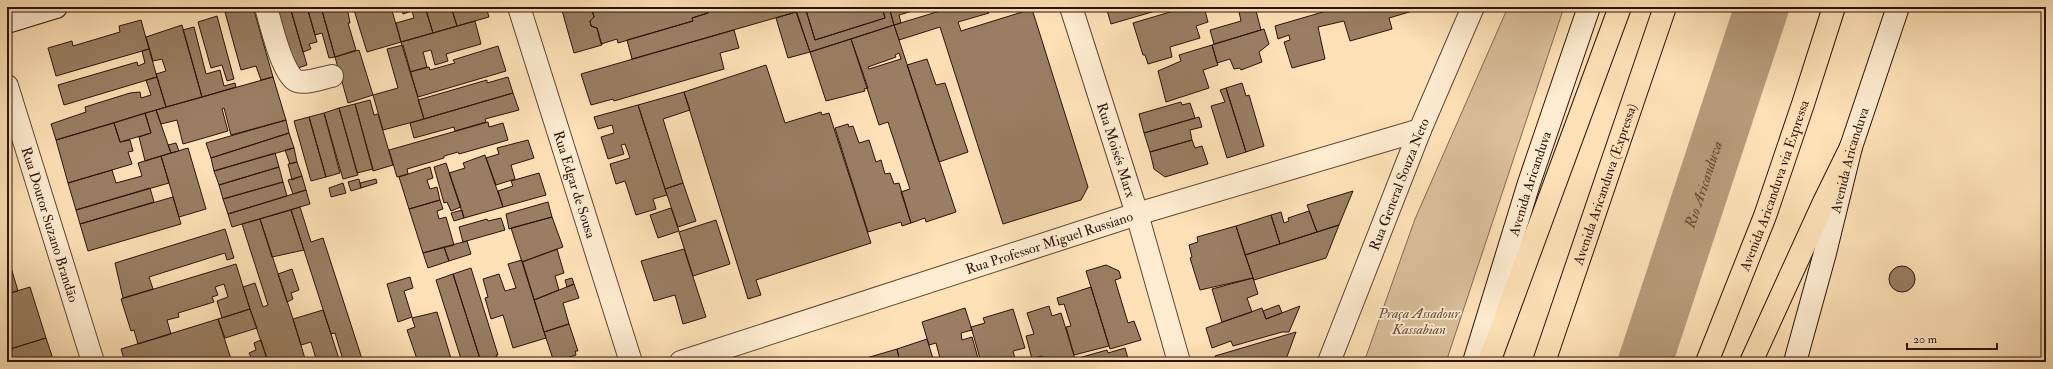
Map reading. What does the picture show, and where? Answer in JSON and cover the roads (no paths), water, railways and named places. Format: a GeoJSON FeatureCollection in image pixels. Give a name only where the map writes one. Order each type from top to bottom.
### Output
{"type":"FeatureCollection","features":[{"type":"Feature","properties":{"kind":"highway"},"geometry":{"type":"LineString","coordinates":[[1489,362],[1620,7]]}},
{"type":"Feature","properties":{"kind":"highway","name":"Avenida Aricanduva (Expressa)"},"geometry":{"type":"LineString","coordinates":[[1544,362],[1665,7]]}},
{"type":"Feature","properties":{"kind":"highway","name":"Avenida Aricanduva via Expressa"},"geometry":{"type":"LineString","coordinates":[[1707,362],[1765,216],[1804,104],[1834,7]]}},
{"type":"Feature","properties":{"kind":"highway"},"geometry":{"type":"LineString","coordinates":[[1751,362],[1824,202],[1851,147]]}},
{"type":"Feature","properties":{"kind":"street"},"geometry":{"type":"LineString","coordinates":[[7,22],[56,7]]}},
{"type":"Feature","properties":{"kind":"street"},"geometry":{"type":"LineString","coordinates":[[266,7],[284,66],[289,75],[296,81],[332,76]]}},
{"type":"Feature","properties":{"kind":"street","name":"Rua Edgar de Sousa"},"geometry":{"type":"LineString","coordinates":[[520,7],[631,362]]}},
{"type":"Feature","properties":{"kind":"street","name":"Rua Moisés Marx"},"geometry":{"type":"LineString","coordinates":[[1071,7],[1137,214],[1179,362]]}},
{"type":"Feature","properties":{"kind":"street","name":"Rua General Souza Neto"},"geometry":{"type":"LineString","coordinates":[[1329,362],[1420,130],[1472,7]]}},
{"type":"Feature","properties":{"kind":"street","name":"Avenida Aricanduva"},"geometry":{"type":"LineString","coordinates":[[1474,362],[1528,183],[1589,7]]}},
{"type":"Feature","properties":{"kind":"street","name":"Avenida Aricanduva"},"geometry":{"type":"LineString","coordinates":[[1795,362],[1826,253],[1851,147],[1898,7]]}},
{"type":"Feature","properties":{"kind":"street","name":"Rua Doutor Suzano Brandão"},"geometry":{"type":"LineString","coordinates":[[7,86],[93,362]]}},
{"type":"Feature","properties":{"kind":"street","name":"Rua Professor Miguel Russiano"},"geometry":{"type":"LineString","coordinates":[[681,362],[1137,214],[1420,130]]}},
{"type":"Feature","properties":{"kind":"waterway","name":"Rio Aricanduva"},"geometry":{"type":"LineString","coordinates":[[1645,362],[1762,7]]}},
{"type":"Feature","properties":{"kind":"park label","name":"Praça Assadour Kassabian"},"geometry":{"type":"Point","coordinates":[1419,322]}}]}
